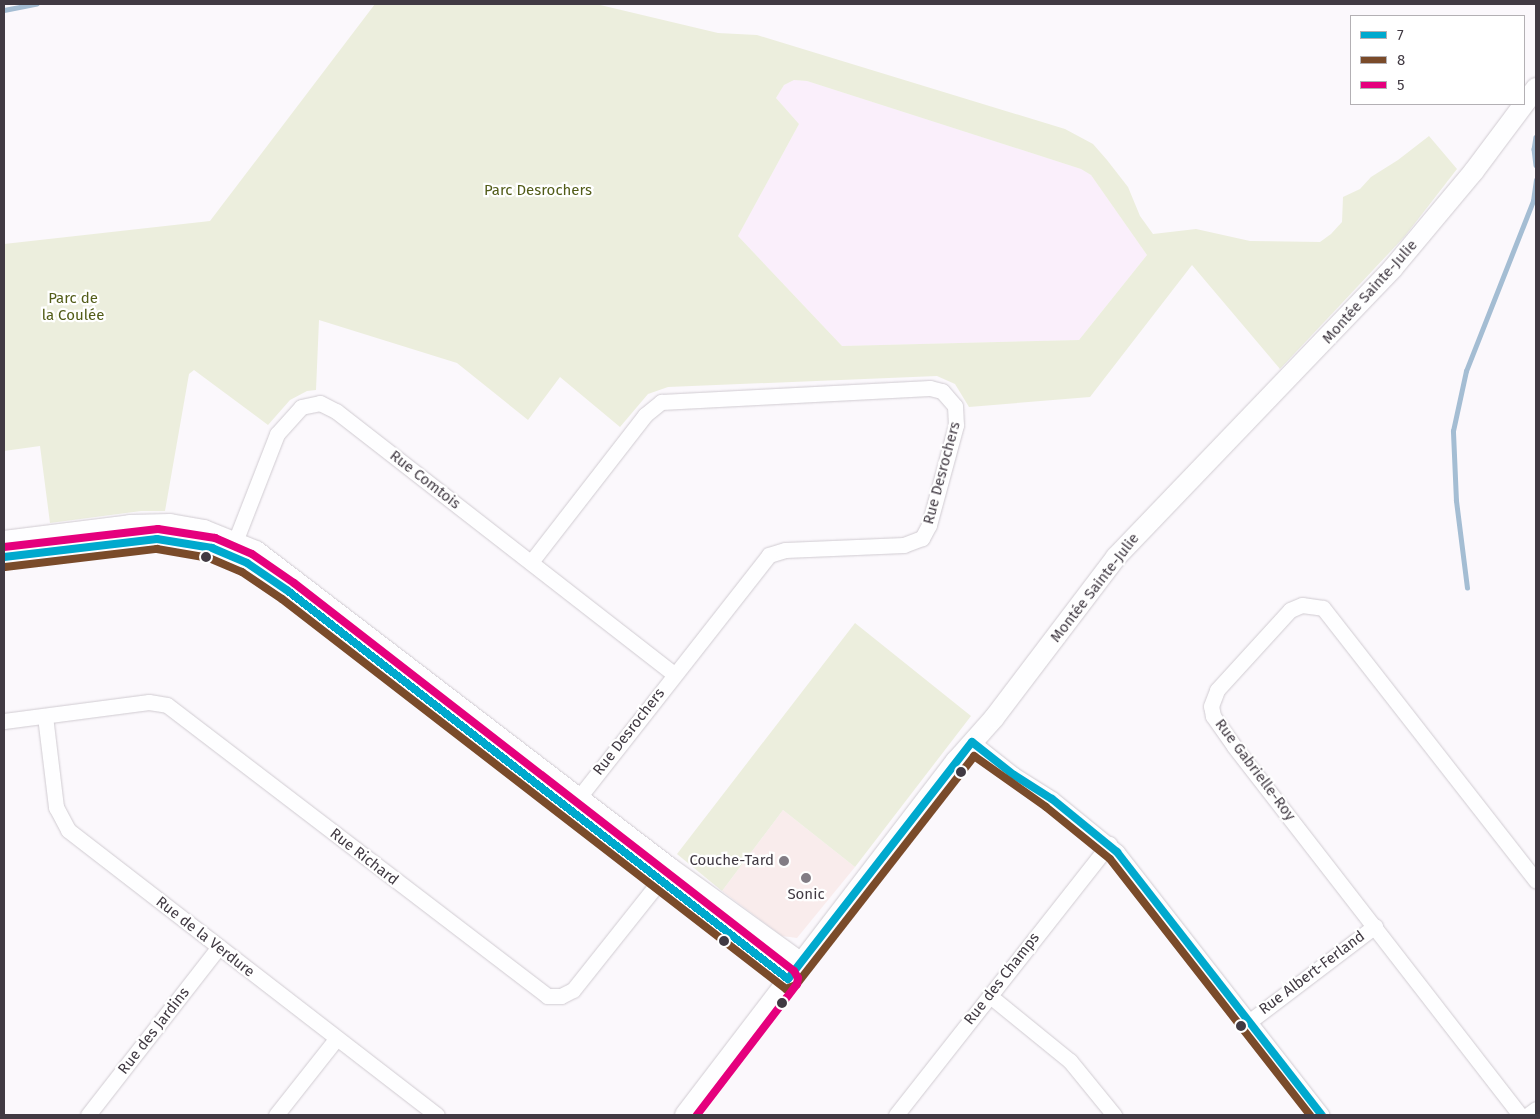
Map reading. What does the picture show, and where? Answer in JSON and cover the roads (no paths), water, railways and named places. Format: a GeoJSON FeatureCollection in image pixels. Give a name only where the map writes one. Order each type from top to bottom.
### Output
{"type":"FeatureCollection","features":[{"type":"Feature","properties":{"kind":"main road","name":"Montée Sainte-Julie"},"geometry":{"type":"LineString","coordinates":[[1525,103],[1536,88]]}},
{"type":"Feature","properties":{"kind":"main road","name":"Montée Sainte-Julie"},"geometry":{"type":"LineString","coordinates":[[685,1115],[788,979],[1116,557],[1393,268],[1474,171],[1523,105]]}},
{"type":"Feature","properties":{"kind":"main road"},"geometry":{"type":"LineString","coordinates":[[4,541],[130,525],[170,524],[204,530],[232,548]]}},
{"type":"Feature","properties":{"kind":"main road"},"geometry":{"type":"LineString","coordinates":[[4,557],[157,540],[232,548],[273,562],[574,804],[665,874],[788,979]]}},
{"type":"Feature","properties":{"kind":"main road"},"geometry":{"type":"LineString","coordinates":[[665,874],[801,963]]}},
{"type":"Feature","properties":{"kind":"street","name":"Rue Desrochers"},"geometry":{"type":"LineString","coordinates":[[531,562],[645,415],[661,402],[930,388],[947,395],[955,406],[957,418],[929,525],[922,538],[904,545],[773,553],[760,563],[574,804]]}},
{"type":"Feature","properties":{"kind":"street","name":"Rue Comtois"},"geometry":{"type":"LineString","coordinates":[[232,548],[277,434],[301,407],[320,403],[336,411],[674,674]]}},
{"type":"Feature","properties":{"kind":"street","name":"Rue Gabrielle-Roy"},"geometry":{"type":"LineString","coordinates":[[1520,1115],[1234,746],[1212,710],[1214,695],[1224,681],[1298,606],[1312,605],[1326,611],[1536,881]]}},
{"type":"Feature","properties":{"kind":"street","name":"Rue Richard"},"geometry":{"type":"LineString","coordinates":[[4,721],[149,702],[167,704],[546,996],[560,996],[573,990],[665,874]]}},
{"type":"Feature","properties":{"kind":"street","name":"Rue de la Verdure"},"geometry":{"type":"LineString","coordinates":[[45,716],[55,797],[63,824],[82,842],[437,1115]]}},
{"type":"Feature","properties":{"kind":"street"},"geometry":{"type":"LineString","coordinates":[[972,742],[1108,844],[1250,1021],[1322,1115]]}},
{"type":"Feature","properties":{"kind":"street","name":"Rue des Champs"},"geometry":{"type":"LineString","coordinates":[[896,1115],[1108,844]]}},
{"type":"Feature","properties":{"kind":"street","name":"Rue Albert-Ferland"},"geometry":{"type":"LineString","coordinates":[[1250,1021],[1375,926]]}},
{"type":"Feature","properties":{"kind":"street","name":"Rue des Jardins"},"geometry":{"type":"LineString","coordinates":[[88,1115],[219,947]]}},
{"type":"Feature","properties":{"kind":"street"},"geometry":{"type":"LineString","coordinates":[[990,996],[1070,1061],[1114,1115]]}},
{"type":"Feature","properties":{"kind":"street"},"geometry":{"type":"LineString","coordinates":[[276,1115],[336,1039]]}},
{"type":"Feature","properties":{"kind":"street"},"geometry":{"type":"LineString","coordinates":[[1528,1115],[1536,1109]]}},
{"type":"Feature","properties":{"kind":"waterway"},"geometry":{"type":"LineString","coordinates":[[4,10],[36,4]]}},
{"type":"Feature","properties":{"kind":"waterway"},"geometry":{"type":"LineString","coordinates":[[1536,137],[1534,149],[1536,165]]}},
{"type":"Feature","properties":{"kind":"waterway"},"geometry":{"type":"LineString","coordinates":[[1467,588],[1456,501],[1453,431],[1466,371],[1533,201],[1536,180]]}},
{"type":"Feature","properties":{"kind":"place","name":"Couche-Tard"},"geometry":{"type":"Point","coordinates":[784,861]}},
{"type":"Feature","properties":{"kind":"place","name":"Sonic"},"geometry":{"type":"Point","coordinates":[806,878]}},
{"type":"Feature","properties":{"kind":"park label","name":"Parc Desrochers"},"geometry":{"type":"Point","coordinates":[538,191]}},
{"type":"Feature","properties":{"kind":"park label","name":"Parc de la Coulée"},"geometry":{"type":"Point","coordinates":[73,306]}}]}
